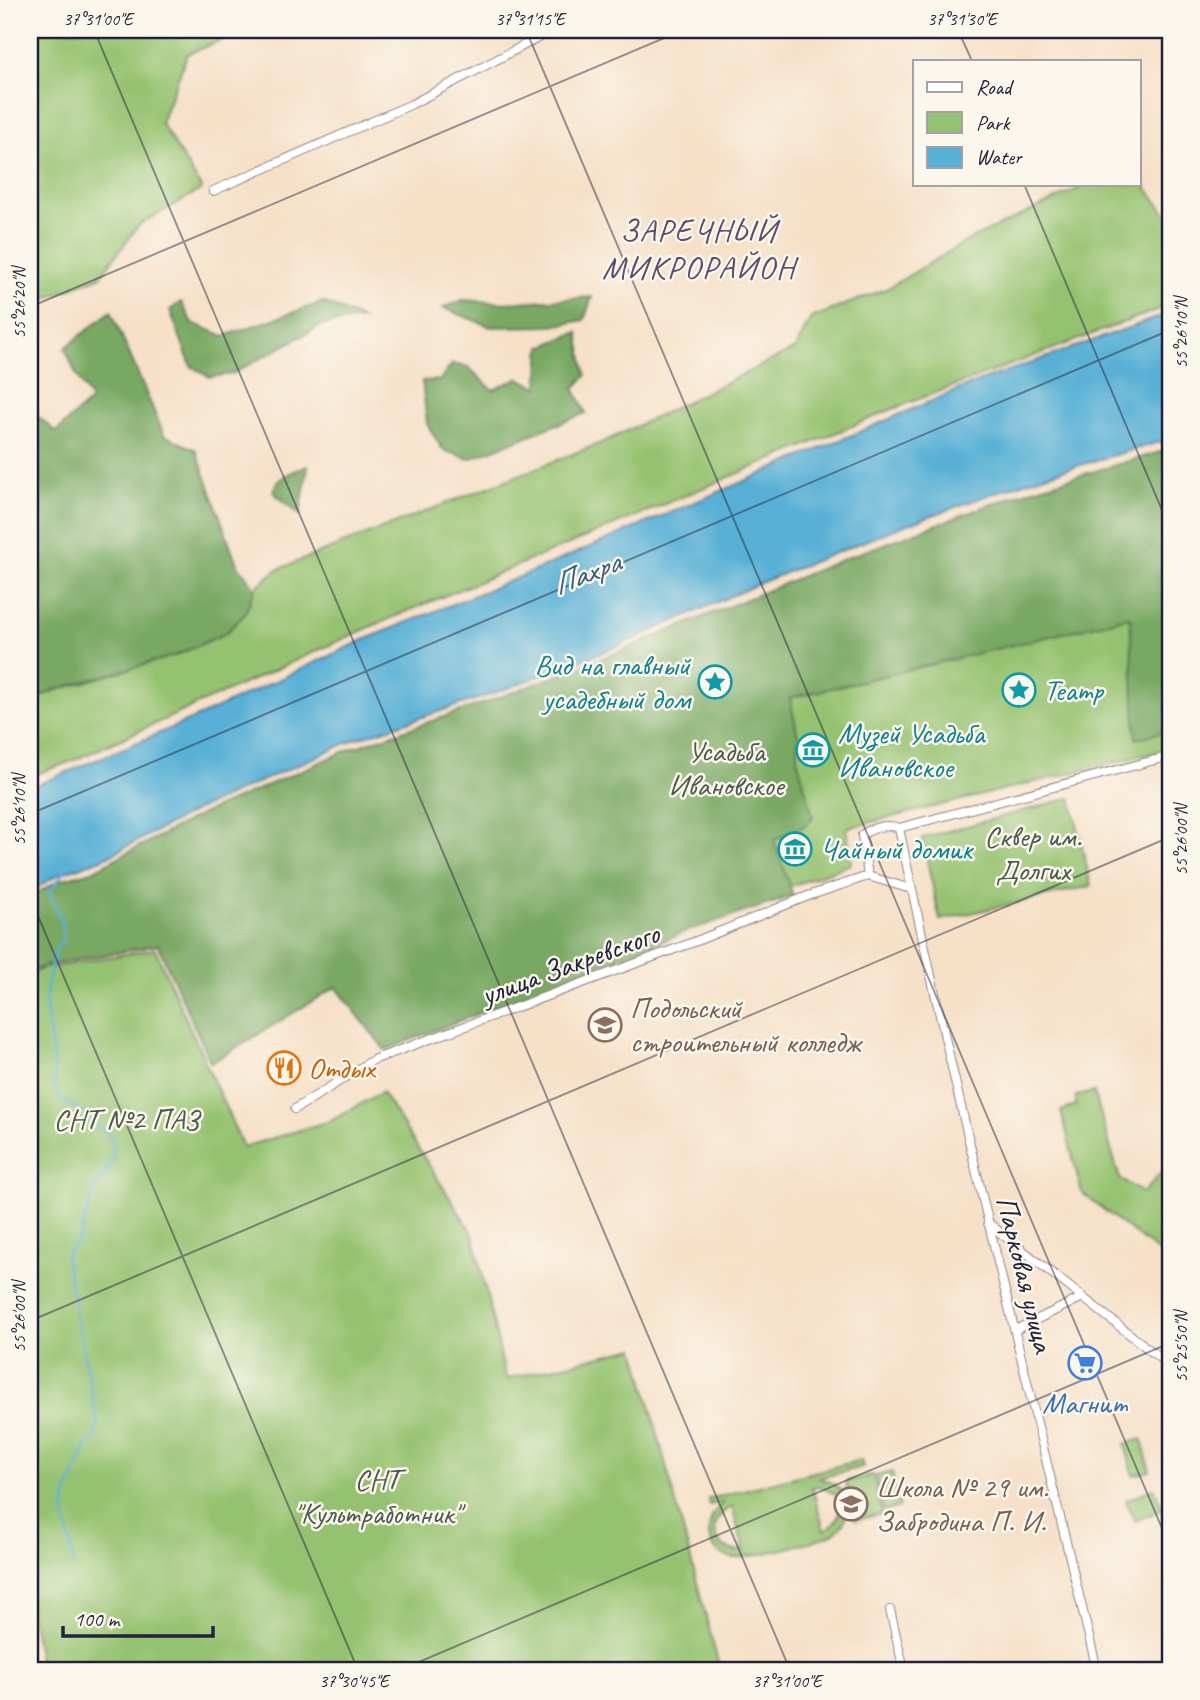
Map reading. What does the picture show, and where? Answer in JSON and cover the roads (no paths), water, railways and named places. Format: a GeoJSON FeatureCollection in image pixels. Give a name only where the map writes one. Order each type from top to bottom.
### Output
{"type":"FeatureCollection","features":[{"type":"Feature","properties":{"kind":"street"},"geometry":{"type":"LineString","coordinates":[[213,191],[411,104],[553,30]]}},
{"type":"Feature","properties":{"kind":"street"},"geometry":{"type":"LineString","coordinates":[[911,889],[868,876],[862,835],[868,830],[892,825],[899,828],[1170,756]]}},
{"type":"Feature","properties":{"kind":"street","name":"Парковая улица"},"geometry":{"type":"LineString","coordinates":[[899,828],[988,1223],[1097,1670]]}},
{"type":"Feature","properties":{"kind":"street","name":"улица Закревского"},"geometry":{"type":"LineString","coordinates":[[295,1109],[373,1060],[868,876]]}},
{"type":"Feature","properties":{"kind":"street"},"geometry":{"type":"LineString","coordinates":[[988,1223],[1170,1367]]}},
{"type":"Feature","properties":{"kind":"street"},"geometry":{"type":"LineString","coordinates":[[1015,1330],[1081,1298]]}},
{"type":"Feature","properties":{"kind":"street"},"geometry":{"type":"LineString","coordinates":[[890,1609],[904,1670]]}},
{"type":"Feature","properties":{"kind":"water","name":"Пахра"},"geometry":{"type":"Polygon","coordinates":[[[1170,313],[1170,439],[1042,476],[905,525],[765,581],[613,648],[489,695],[353,740],[199,809],[102,859],[59,874],[30,892],[30,788],[202,715],[366,639],[522,576],[969,385],[1170,313]]]}},
{"type":"Feature","properties":{"kind":"waterway"},"geometry":{"type":"LineString","coordinates":[[66,869],[49,893],[62,921],[64,937],[54,952],[45,1000],[55,1073],[54,1086],[61,1100],[79,1110],[112,1138],[114,1158],[94,1191],[78,1241],[65,1256],[98,1427],[95,1438],[87,1444],[67,1493],[64,1511],[74,1564]]}},
{"type":"Feature","properties":{"kind":"place","name":"Вид на главный усадебный дом"},"geometry":{"type":"Point","coordinates":[715,682]}},
{"type":"Feature","properties":{"kind":"place","name":"Театр"},"geometry":{"type":"Point","coordinates":[1019,690]}},
{"type":"Feature","properties":{"kind":"place","name":"Музей Усадьба Ивановское"},"geometry":{"type":"Point","coordinates":[813,750]}},
{"type":"Feature","properties":{"kind":"place","name":"Чайный домик"},"geometry":{"type":"Point","coordinates":[795,849]}},
{"type":"Feature","properties":{"kind":"place","name":"Подольский строительный колледж"},"geometry":{"type":"Point","coordinates":[605,1025]}},
{"type":"Feature","properties":{"kind":"place","name":"Отдых"},"geometry":{"type":"Point","coordinates":[284,1068]}},
{"type":"Feature","properties":{"kind":"place","name":"Магнит"},"geometry":{"type":"Point","coordinates":[1085,1363]}},
{"type":"Feature","properties":{"kind":"place","name":"Школа № 29 им. Забродина П. И."},"geometry":{"type":"Point","coordinates":[851,1504]}},
{"type":"Feature","properties":{"kind":"district","name":"ЗАРЕЧНЫЙ МИКРОРАЙОН"},"geometry":{"type":"Point","coordinates":[699,248]}},
{"type":"Feature","properties":{"kind":"park label","name":"Усадьба Ивановское"},"geometry":{"type":"Point","coordinates":[726,768]}},
{"type":"Feature","properties":{"kind":"park label","name":"Сквер им. Долгих"},"geometry":{"type":"Point","coordinates":[1033,853]}},
{"type":"Feature","properties":{"kind":"park label","name":"СНТ №2 ПАЗ"},"geometry":{"type":"Point","coordinates":[126,1119]}},
{"type":"Feature","properties":{"kind":"park label","name":"СНТ \"Культработник\""},"geometry":{"type":"Point","coordinates":[377,1496]}}]}
